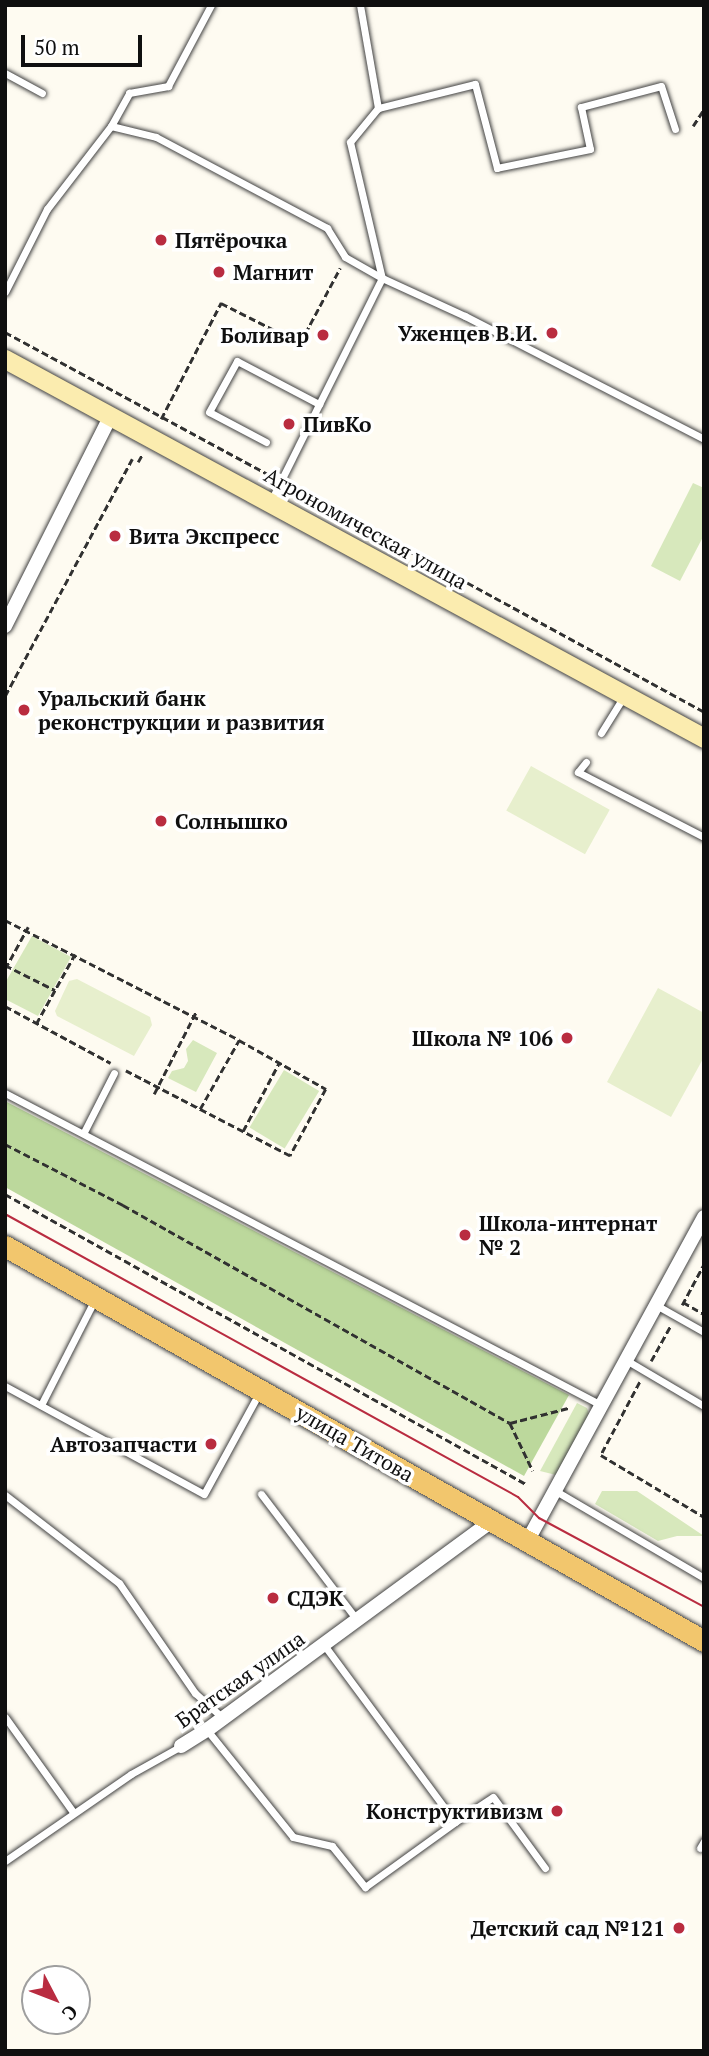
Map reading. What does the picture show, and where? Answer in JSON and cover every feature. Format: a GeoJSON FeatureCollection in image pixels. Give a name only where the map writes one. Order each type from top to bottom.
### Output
{"type":"FeatureCollection","features":[{"type":"Feature","properties":{"kind":"main road","name":"улица Титова"},"geometry":{"type":"LineString","coordinates":[[5,1246],[704,1641]]}},
{"type":"Feature","properties":{"kind":"street","name":"Агрономическая улица"},"geometry":{"type":"LineString","coordinates":[[5,359],[704,738]]}},
{"type":"Feature","properties":{"kind":"street"},"geometry":{"type":"LineString","coordinates":[[5,626],[111,415]]}},
{"type":"Feature","properties":{"kind":"street"},"geometry":{"type":"LineString","coordinates":[[528,1540],[704,1217]]}},
{"type":"Feature","properties":{"kind":"street","name":"Братская улица"},"geometry":{"type":"LineString","coordinates":[[181,1746],[208,1730],[491,1521]]}},
{"type":"Feature","properties":{"kind":"lane"},"geometry":{"type":"LineString","coordinates":[[5,292],[47,209],[111,126],[129,93],[168,86],[211,5]]}},
{"type":"Feature","properties":{"kind":"lane"},"geometry":{"type":"LineString","coordinates":[[360,5],[378,108]]}},
{"type":"Feature","properties":{"kind":"lane"},"geometry":{"type":"LineString","coordinates":[[5,73],[42,93]]}},
{"type":"Feature","properties":{"kind":"lane"},"geometry":{"type":"LineString","coordinates":[[271,502],[382,278],[350,142],[378,108],[475,84],[496,168],[590,149],[581,107],[661,86],[675,129]]}},
{"type":"Feature","properties":{"kind":"lane"},"geometry":{"type":"LineString","coordinates":[[111,126],[156,137],[327,228],[345,257],[382,278],[489,327],[704,439]]}},
{"type":"Feature","properties":{"kind":"lane"},"geometry":{"type":"LineString","coordinates":[[266,442],[209,412],[237,361],[319,404]]}},
{"type":"Feature","properties":{"kind":"lane"},"geometry":{"type":"LineString","coordinates":[[601,733],[624,695]]}},
{"type":"Feature","properties":{"kind":"lane"},"geometry":{"type":"LineString","coordinates":[[586,762],[578,772],[704,837]]}},
{"type":"Feature","properties":{"kind":"lane"},"geometry":{"type":"LineString","coordinates":[[84,1132],[114,1073]]}},
{"type":"Feature","properties":{"kind":"lane"},"geometry":{"type":"LineString","coordinates":[[5,1093],[601,1405]]}},
{"type":"Feature","properties":{"kind":"lane"},"geometry":{"type":"LineString","coordinates":[[41,1405],[96,1297]]}},
{"type":"Feature","properties":{"kind":"lane"},"geometry":{"type":"LineString","coordinates":[[656,1305],[704,1332]]}},
{"type":"Feature","properties":{"kind":"lane"},"geometry":{"type":"LineString","coordinates":[[626,1360],[704,1406]]}},
{"type":"Feature","properties":{"kind":"lane"},"geometry":{"type":"LineString","coordinates":[[5,1385],[204,1494],[261,1390]]}},
{"type":"Feature","properties":{"kind":"lane"},"geometry":{"type":"LineString","coordinates":[[554,1490],[704,1578]]}},
{"type":"Feature","properties":{"kind":"lane"},"geometry":{"type":"LineString","coordinates":[[261,1494],[357,1620]]}},
{"type":"Feature","properties":{"kind":"lane"},"geometry":{"type":"LineString","coordinates":[[5,1495],[119,1583],[195,1693],[223,1718]]}},
{"type":"Feature","properties":{"kind":"lane"},"geometry":{"type":"LineString","coordinates":[[324,1645],[455,1822]]}},
{"type":"Feature","properties":{"kind":"lane"},"geometry":{"type":"LineString","coordinates":[[5,1717],[73,1812]]}},
{"type":"Feature","properties":{"kind":"lane"},"geometry":{"type":"LineString","coordinates":[[208,1730],[293,1837],[332,1846],[365,1886],[492,1797],[545,1868]]}},
{"type":"Feature","properties":{"kind":"lane"},"geometry":{"type":"LineString","coordinates":[[5,1861],[73,1812],[181,1746]]}},
{"type":"Feature","properties":{"kind":"path"},"geometry":{"type":"LineString","coordinates":[[693,126],[704,110]]}},
{"type":"Feature","properties":{"kind":"path"},"geometry":{"type":"LineString","coordinates":[[138,462],[220,303],[300,343],[345,257]]}},
{"type":"Feature","properties":{"kind":"path"},"geometry":{"type":"LineString","coordinates":[[5,332],[161,419],[413,551],[704,712]]}},
{"type":"Feature","properties":{"kind":"path"},"geometry":{"type":"LineString","coordinates":[[5,696],[132,459]]}},
{"type":"Feature","properties":{"kind":"path"},"geometry":{"type":"LineString","coordinates":[[5,920],[239,1040],[326,1089],[290,1156],[5,1006]]}},
{"type":"Feature","properties":{"kind":"path"},"geometry":{"type":"LineString","coordinates":[[27,929],[6,966],[55,990]]}},
{"type":"Feature","properties":{"kind":"path"},"geometry":{"type":"LineString","coordinates":[[36,1024],[75,954]]}},
{"type":"Feature","properties":{"kind":"path"},"geometry":{"type":"LineString","coordinates":[[154,1094],[196,1012]]}},
{"type":"Feature","properties":{"kind":"path"},"geometry":{"type":"LineString","coordinates":[[200,1109],[239,1040]]}},
{"type":"Feature","properties":{"kind":"path"},"geometry":{"type":"LineString","coordinates":[[243,1131],[279,1063]]}},
{"type":"Feature","properties":{"kind":"path"},"geometry":{"type":"LineString","coordinates":[[5,1144],[135,1212],[510,1423],[533,1472]]}},
{"type":"Feature","properties":{"kind":"path"},"geometry":{"type":"LineString","coordinates":[[5,1194],[526,1484]]}},
{"type":"Feature","properties":{"kind":"path"},"geometry":{"type":"LineString","coordinates":[[704,1264],[601,1455],[704,1517]]}},
{"type":"Feature","properties":{"kind":"path"},"geometry":{"type":"LineString","coordinates":[[683,1302],[704,1314]]}},
{"type":"Feature","properties":{"kind":"path"},"geometry":{"type":"LineString","coordinates":[[510,1423],[568,1408]]}},
{"type":"Feature","properties":{"kind":"green space"},"geometry":{"type":"Polygon","coordinates":[[[693,483],[704,488],[704,535],[680,581],[651,566],[693,483]]]}},
{"type":"Feature","properties":{"kind":"green space"},"geometry":{"type":"Polygon","coordinates":[[[531,766],[610,810],[585,854],[506,811],[531,766]]]}},
{"type":"Feature","properties":{"kind":"green space"},"geometry":{"type":"Polygon","coordinates":[[[32,936],[71,957],[38,1016],[5,999],[5,983],[32,936]]]}},
{"type":"Feature","properties":{"kind":"green space"},"geometry":{"type":"Polygon","coordinates":[[[77,979],[150,1017],[152,1025],[134,1056],[57,1016],[55,1011],[69,981],[77,979]]]}},
{"type":"Feature","properties":{"kind":"green space"},"geometry":{"type":"Polygon","coordinates":[[[658,988],[704,1013],[704,1057],[671,1117],[607,1082],[658,988]]]}},
{"type":"Feature","properties":{"kind":"green space"},"geometry":{"type":"Polygon","coordinates":[[[193,1040],[217,1053],[196,1092],[168,1078],[172,1071],[184,1068],[188,1061],[186,1049],[193,1040]]]}},
{"type":"Feature","properties":{"kind":"green space"},"geometry":{"type":"Polygon","coordinates":[[[284,1070],[319,1091],[285,1149],[249,1127],[284,1070]]]}},
{"type":"Feature","properties":{"kind":"green space"},"geometry":{"type":"Polygon","coordinates":[[[5,1101],[569,1395],[524,1476],[5,1187],[5,1101]]]}},
{"type":"Feature","properties":{"kind":"green space"},"geometry":{"type":"Polygon","coordinates":[[[577,1403],[587,1408],[590,1417],[556,1475],[540,1471],[577,1403]]]}},
{"type":"Feature","properties":{"kind":"green space"},"geometry":{"type":"Polygon","coordinates":[[[602,1491],[637,1491],[704,1536],[677,1536],[658,1541],[595,1504],[602,1491]]]}},
{"type":"Feature","properties":{"kind":"tram line"},"geometry":{"type":"LineString","coordinates":[[5,1214],[518,1497],[539,1518],[704,1607]]}},
{"type":"Feature","properties":{"kind":"place","name":"Пятёрочка"},"geometry":{"type":"Point","coordinates":[161,240]}},
{"type":"Feature","properties":{"kind":"place","name":"Магнит"},"geometry":{"type":"Point","coordinates":[219,272]}},
{"type":"Feature","properties":{"kind":"place","name":"Уженцев В.И."},"geometry":{"type":"Point","coordinates":[552,333]}},
{"type":"Feature","properties":{"kind":"place","name":"Боливар"},"geometry":{"type":"Point","coordinates":[323,335]}},
{"type":"Feature","properties":{"kind":"place","name":"ПивКо"},"geometry":{"type":"Point","coordinates":[289,424]}},
{"type":"Feature","properties":{"kind":"place","name":"Вита Экспресс"},"geometry":{"type":"Point","coordinates":[115,536]}},
{"type":"Feature","properties":{"kind":"place","name":"Уральский банк реконструкции и развития"},"geometry":{"type":"Point","coordinates":[24,710]}},
{"type":"Feature","properties":{"kind":"place","name":"Солнышко"},"geometry":{"type":"Point","coordinates":[161,821]}},
{"type":"Feature","properties":{"kind":"place","name":"Школа № 106"},"geometry":{"type":"Point","coordinates":[567,1038]}},
{"type":"Feature","properties":{"kind":"place","name":"Школа-интернат № 2"},"geometry":{"type":"Point","coordinates":[465,1235]}},
{"type":"Feature","properties":{"kind":"place","name":"Автозапчасти"},"geometry":{"type":"Point","coordinates":[211,1444]}},
{"type":"Feature","properties":{"kind":"place","name":"СДЭК"},"geometry":{"type":"Point","coordinates":[273,1598]}},
{"type":"Feature","properties":{"kind":"place","name":"Конструктивизм"},"geometry":{"type":"Point","coordinates":[557,1811]}},
{"type":"Feature","properties":{"kind":"place","name":"Детский сад №121"},"geometry":{"type":"Point","coordinates":[679,1928]}}]}
